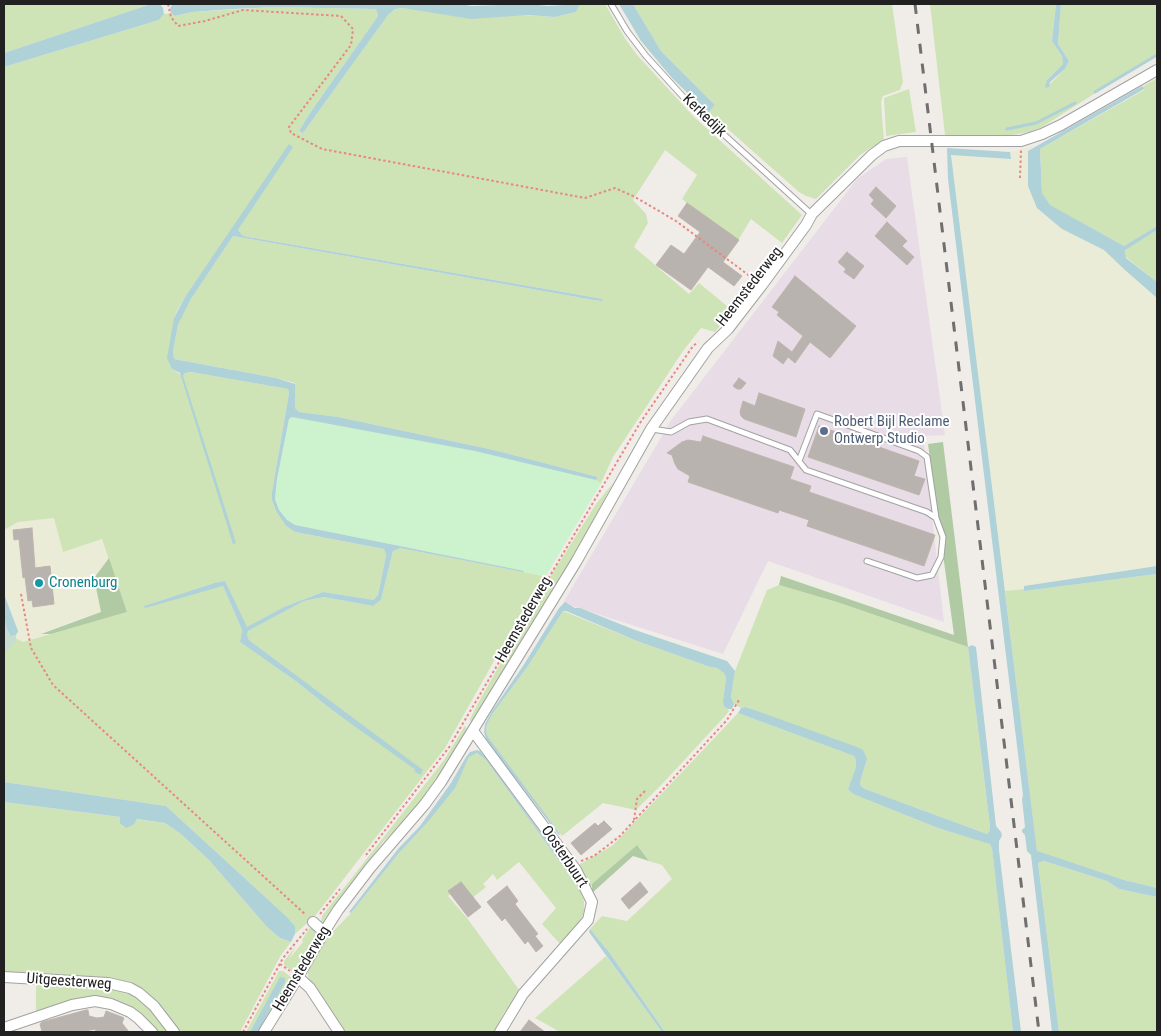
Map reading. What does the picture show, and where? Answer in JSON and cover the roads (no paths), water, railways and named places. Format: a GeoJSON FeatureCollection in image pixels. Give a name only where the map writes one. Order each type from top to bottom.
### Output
{"type":"FeatureCollection","features":[{"type":"Feature","properties":{"kind":"street","name":"Heemstederweg"},"geometry":{"type":"LineString","coordinates":[[264,1032],[324,932],[370,868],[426,804],[473,731],[576,562],[651,429],[708,348],[728,329],[759,283],[806,225],[810,212],[884,146],[899,141],[1021,141],[1061,125],[1157,70]]}},
{"type":"Feature","properties":{"kind":"street","name":"Oosterbuurt"},"geometry":{"type":"LineString","coordinates":[[473,731],[572,866],[592,902],[588,920],[523,994],[500,1032]]}},
{"type":"Feature","properties":{"kind":"street"},"geometry":{"type":"LineString","coordinates":[[313,922],[324,932]]}},
{"type":"Feature","properties":{"kind":"street"},"geometry":{"type":"LineString","coordinates":[[298,977],[310,988],[339,1032]]}},
{"type":"Feature","properties":{"kind":"street","name":"Uitgeesterweg"},"geometry":{"type":"LineString","coordinates":[[4,978],[108,984],[125,987],[139,993],[154,1006],[174,1032]]}},
{"type":"Feature","properties":{"kind":"street"},"geometry":{"type":"LineString","coordinates":[[4,1028],[72,1005],[95,1001],[111,1004],[130,1012],[152,1032]]}},
{"type":"Feature","properties":{"kind":"lane","name":"Kerkedijk"},"geometry":{"type":"LineString","coordinates":[[611,4],[627,31],[646,56],[687,101],[810,212]]}},
{"type":"Feature","properties":{"kind":"lane"},"geometry":{"type":"LineString","coordinates":[[799,461],[817,414],[919,451],[927,458],[936,518],[943,537],[941,557],[932,575],[917,578],[866,561]]}},
{"type":"Feature","properties":{"kind":"lane"},"geometry":{"type":"LineString","coordinates":[[651,429],[671,432],[689,422],[708,419],[790,450],[806,470],[927,512],[936,518]]}},
{"type":"Feature","properties":{"kind":"water"},"geometry":{"type":"Polygon","coordinates":[[[151,4],[160,4],[163,8],[164,14],[159,20],[4,67],[4,53],[151,4]]]}},
{"type":"Feature","properties":{"kind":"water"},"geometry":{"type":"Polygon","coordinates":[[[173,4],[460,4],[472,6],[529,4],[548,6],[580,4],[576,12],[555,17],[527,15],[471,19],[403,8],[395,9],[388,15],[303,133],[299,131],[310,113],[378,16],[376,9],[275,7],[192,12],[175,16],[171,13],[170,8],[173,4]]]}},
{"type":"Feature","properties":{"kind":"water"},"geometry":{"type":"Polygon","coordinates":[[[619,4],[633,4],[661,51],[715,105],[708,113],[672,78],[641,41],[619,4]]]}},
{"type":"Feature","properties":{"kind":"water"},"geometry":{"type":"Polygon","coordinates":[[[1056,4],[1061,4],[1058,44],[1069,61],[1065,69],[1050,82],[1049,87],[1045,88],[1047,80],[1063,64],[1062,56],[1052,41],[1056,4]]]}},
{"type":"Feature","properties":{"kind":"water"},"geometry":{"type":"Polygon","coordinates":[[[1142,86],[1144,89],[1040,149],[1042,193],[1050,205],[1124,246],[1157,226],[1157,230],[1125,250],[1126,258],[1157,282],[1157,298],[1104,250],[1062,229],[1037,208],[1028,186],[1028,151],[1142,86]]]}},
{"type":"Feature","properties":{"kind":"water"},"geometry":{"type":"Polygon","coordinates":[[[289,144],[293,147],[238,230],[243,236],[603,299],[602,301],[594,300],[233,236],[191,299],[178,325],[173,351],[174,359],[276,378],[295,384],[295,408],[299,412],[338,417],[494,450],[598,477],[596,480],[475,451],[292,417],[289,419],[275,499],[279,510],[287,520],[295,525],[524,571],[400,548],[393,551],[381,600],[373,606],[324,597],[304,601],[248,631],[249,640],[423,770],[420,773],[240,642],[242,630],[223,586],[145,608],[144,606],[225,581],[247,627],[284,607],[323,592],[373,600],[378,595],[386,555],[384,549],[295,532],[286,526],[276,511],[272,500],[272,492],[289,393],[288,389],[191,372],[185,373],[183,376],[236,543],[233,544],[180,373],[172,369],[167,358],[174,318],[185,297],[289,144]]]}},
{"type":"Feature","properties":{"kind":"water"},"geometry":{"type":"Polygon","coordinates":[[[947,148],[1010,152],[1011,159],[951,155],[1037,851],[1124,880],[1157,888],[1157,897],[1119,889],[1107,881],[1044,861],[1038,863],[1059,1032],[1052,1032],[1031,855],[1027,851],[1025,835],[1022,832],[1025,827],[1023,795],[948,179],[947,148]]]}},
{"type":"Feature","properties":{"kind":"water"},"geometry":{"type":"Polygon","coordinates":[[[1157,566],[1157,574],[1024,591],[1024,586],[1157,566]]]}},
{"type":"Feature","properties":{"kind":"water"},"geometry":{"type":"Polygon","coordinates":[[[4,594],[18,631],[16,635],[11,636],[7,629],[4,617],[4,594]]]}},
{"type":"Feature","properties":{"kind":"water"},"geometry":{"type":"Polygon","coordinates":[[[565,602],[575,608],[580,608],[635,630],[727,661],[735,671],[731,697],[734,704],[732,709],[728,709],[724,706],[723,701],[726,678],[724,673],[717,668],[637,641],[563,611],[528,666],[493,713],[487,724],[486,731],[488,737],[559,835],[500,759],[486,739],[484,732],[485,724],[492,711],[559,608],[565,602]]]}},
{"type":"Feature","properties":{"kind":"water"},"geometry":{"type":"Polygon","coordinates":[[[972,645],[976,647],[996,826],[1002,836],[999,841],[999,850],[1021,1032],[1013,1032],[990,844],[938,828],[853,794],[848,789],[856,767],[854,756],[738,713],[741,708],[746,707],[857,747],[863,750],[867,759],[860,782],[861,786],[865,789],[987,834],[990,826],[968,647],[972,645]]]}},
{"type":"Feature","properties":{"kind":"water"},"geometry":{"type":"Polygon","coordinates":[[[477,750],[486,758],[576,881],[575,883],[486,760],[477,753],[469,757],[455,788],[351,913],[349,912],[398,849],[420,826],[451,783],[466,757],[470,752],[477,750]]]}},
{"type":"Feature","properties":{"kind":"water"},"geometry":{"type":"Polygon","coordinates":[[[4,782],[166,806],[286,916],[295,926],[295,934],[291,942],[280,938],[267,927],[209,860],[181,834],[165,823],[137,819],[133,825],[126,828],[120,823],[120,817],[4,802],[4,782]]]}},
{"type":"Feature","properties":{"kind":"water"},"geometry":{"type":"Polygon","coordinates":[[[590,929],[609,952],[665,1032],[662,1032],[589,932],[590,929]]]}},
{"type":"Feature","properties":{"kind":"water"},"geometry":{"type":"Polygon","coordinates":[[[280,977],[285,978],[285,982],[258,1032],[250,1032],[280,977]]]}},
{"type":"Feature","properties":{"kind":"waterway"},"geometry":{"type":"LineString","coordinates":[[1095,92],[1157,55]]}},
{"type":"Feature","properties":{"kind":"waterway"},"geometry":{"type":"LineString","coordinates":[[1007,129],[1036,123],[1075,103]]}},
{"type":"Feature","properties":{"kind":"waterway"},"geometry":{"type":"LineString","coordinates":[[416,771],[420,773],[417,771]]}},
{"type":"Feature","properties":{"kind":"railway"},"geometry":{"type":"LineString","coordinates":[[915,4],[1039,1032]]}},
{"type":"Feature","properties":{"kind":"place","name":"Robert Bijl Reclame Ontwerp Studio"},"geometry":{"type":"Point","coordinates":[824,431]}},
{"type":"Feature","properties":{"kind":"place","name":"Cronenburg"},"geometry":{"type":"Point","coordinates":[39,583]}}]}
